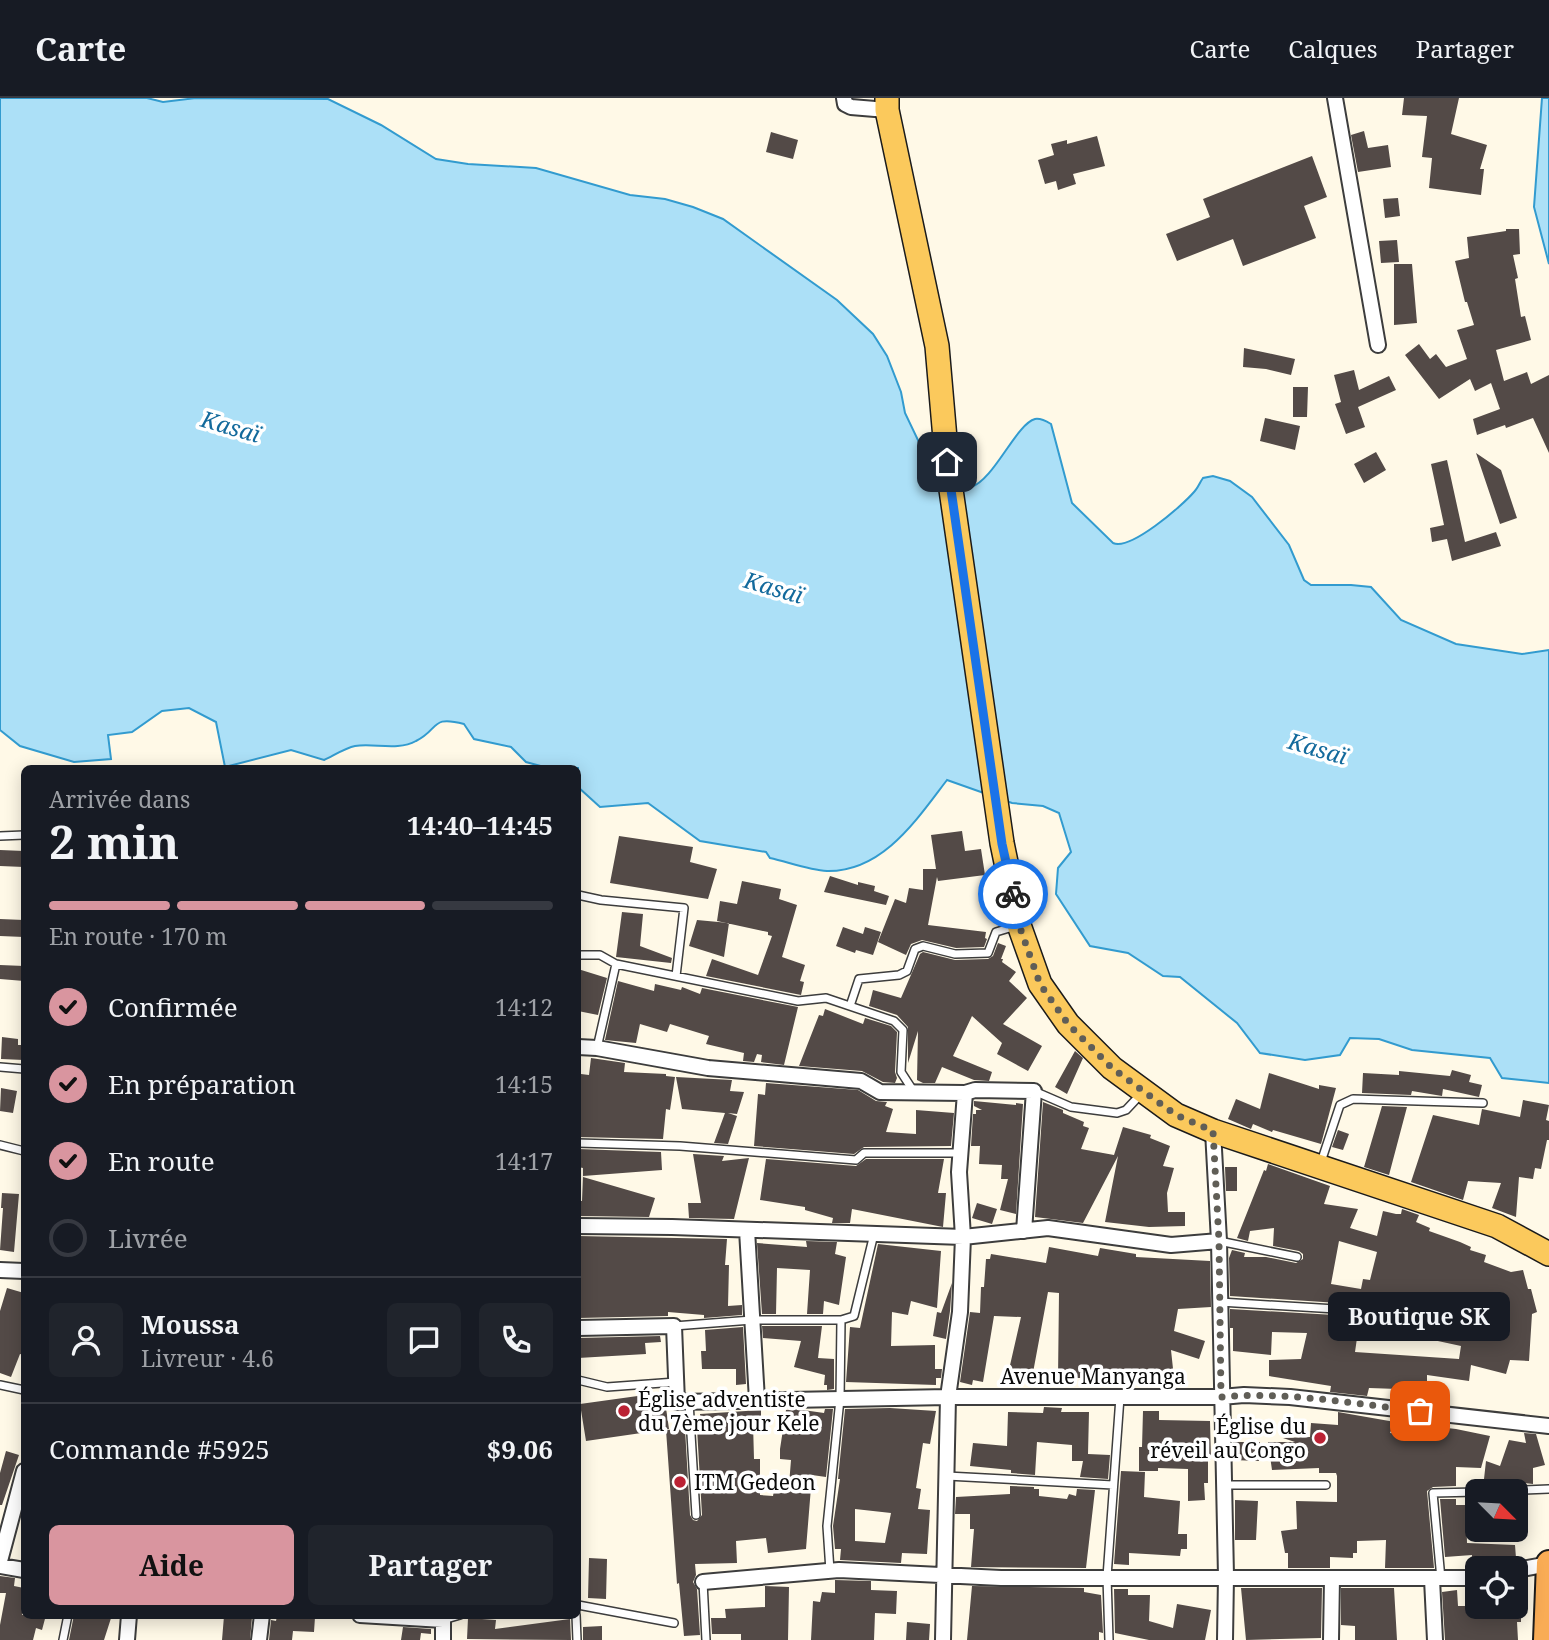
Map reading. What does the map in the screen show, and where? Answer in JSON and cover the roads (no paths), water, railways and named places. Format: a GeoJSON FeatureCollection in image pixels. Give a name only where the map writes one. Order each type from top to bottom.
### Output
{"type":"FeatureCollection","features":[{"type":"Feature","properties":{"kind":"highway"},"geometry":{"type":"LineString","coordinates":[[1546,1640],[1549,1563]]}},
{"type":"Feature","properties":{"kind":"main road"},"geometry":{"type":"LineString","coordinates":[[887,104],[937,346],[947,462],[1002,844],[1019,925],[1040,984],[1068,1024],[1112,1068],[1176,1115],[1213,1131],[1497,1226],[1549,1254]]}},
{"type":"Feature","properties":{"kind":"street"},"geometry":{"type":"LineString","coordinates":[[844,98],[845,104],[851,107],[887,104]]}},
{"type":"Feature","properties":{"kind":"street"},"geometry":{"type":"LineString","coordinates":[[1335,98],[1378,345]]}},
{"type":"Feature","properties":{"kind":"street"},"geometry":{"type":"LineString","coordinates":[[581,1047],[708,1068],[861,1081],[880,1092],[1034,1091],[1024,1231]]}},
{"type":"Feature","properties":{"kind":"street"},"geometry":{"type":"LineString","coordinates":[[943,1640],[948,1397],[960,1312],[963,1237],[959,1172],[965,1093]]}},
{"type":"Feature","properties":{"kind":"street"},"geometry":{"type":"LineString","coordinates":[[1213,1131],[1219,1241],[1225,1640]]}},
{"type":"Feature","properties":{"kind":"street"},"geometry":{"type":"LineString","coordinates":[[581,1226],[963,1237],[1048,1228],[1171,1245],[1219,1241]]}},
{"type":"Feature","properties":{"kind":"street"},"geometry":{"type":"LineString","coordinates":[[747,1230],[757,1400]]}},
{"type":"Feature","properties":{"kind":"street"},"geometry":{"type":"LineString","coordinates":[[0,1270],[21,1271]]}},
{"type":"Feature","properties":{"kind":"street"},"geometry":{"type":"LineString","coordinates":[[581,1328],[674,1326],[677,1382],[683,1401]]}},
{"type":"Feature","properties":{"kind":"street","name":"Avenue Manyanga"},"geometry":{"type":"LineString","coordinates":[[683,1401],[1244,1395],[1290,1397],[1549,1426]]}},
{"type":"Feature","properties":{"kind":"street"},"geometry":{"type":"LineString","coordinates":[[0,1561],[21,1482]]}},
{"type":"Feature","properties":{"kind":"street"},"geometry":{"type":"LineString","coordinates":[[1528,1567],[1549,1563]]}},
{"type":"Feature","properties":{"kind":"street"},"geometry":{"type":"LineString","coordinates":[[0,1566],[21,1570]]}},
{"type":"Feature","properties":{"kind":"street"},"geometry":{"type":"LineString","coordinates":[[703,1582],[830,1571],[1001,1578],[1226,1576],[1465,1578]]}},
{"type":"Feature","properties":{"kind":"street"},"geometry":{"type":"LineString","coordinates":[[1331,1640],[1332,1578]]}},
{"type":"Feature","properties":{"kind":"street"},"geometry":{"type":"LineString","coordinates":[[1435,1640],[1437,1579]]}},
{"type":"Feature","properties":{"kind":"street"},"geometry":{"type":"LineString","coordinates":[[127,1640],[129,1619]]}},
{"type":"Feature","properties":{"kind":"street"},"geometry":{"type":"LineString","coordinates":[[259,1640],[262,1619]]}},
{"type":"Feature","properties":{"kind":"street"},"geometry":{"type":"LineString","coordinates":[[443,1619],[443,1640]]}},
{"type":"Feature","properties":{"kind":"lane"},"geometry":{"type":"LineString","coordinates":[[0,836],[21,835]]}},
{"type":"Feature","properties":{"kind":"lane"},"geometry":{"type":"LineString","coordinates":[[581,896],[684,908],[676,976]]}},
{"type":"Feature","properties":{"kind":"lane"},"geometry":{"type":"LineString","coordinates":[[850,1006],[859,979],[899,975],[907,971],[915,949],[923,946],[955,954],[988,953],[996,932],[1019,925]]}},
{"type":"Feature","properties":{"kind":"lane"},"geometry":{"type":"LineString","coordinates":[[581,955],[600,955],[616,964],[722,985],[734,990],[797,1001],[826,998],[894,1021],[903,1030],[901,1072],[914,1092]]}},
{"type":"Feature","properties":{"kind":"lane"},"geometry":{"type":"LineString","coordinates":[[597,1048],[616,964]]}},
{"type":"Feature","properties":{"kind":"lane"},"geometry":{"type":"LineString","coordinates":[[0,1068],[21,1069]]}},
{"type":"Feature","properties":{"kind":"lane"},"geometry":{"type":"LineString","coordinates":[[1034,1091],[1071,1108],[1117,1112],[1126,1110],[1144,1091]]}},
{"type":"Feature","properties":{"kind":"lane"},"geometry":{"type":"LineString","coordinates":[[1319,1166],[1340,1105],[1353,1099],[1483,1103]]}},
{"type":"Feature","properties":{"kind":"lane"},"geometry":{"type":"LineString","coordinates":[[581,1143],[680,1146],[856,1160],[864,1153],[960,1153]]}},
{"type":"Feature","properties":{"kind":"lane"},"geometry":{"type":"LineString","coordinates":[[0,1146],[21,1150]]}},
{"type":"Feature","properties":{"kind":"lane"},"geometry":{"type":"LineString","coordinates":[[674,1326],[752,1320],[841,1320],[853,1316],[874,1233]]}},
{"type":"Feature","properties":{"kind":"lane"},"geometry":{"type":"LineString","coordinates":[[1219,1241],[1297,1257]]}},
{"type":"Feature","properties":{"kind":"lane"},"geometry":{"type":"LineString","coordinates":[[1220,1302],[1369,1311]]}},
{"type":"Feature","properties":{"kind":"lane"},"geometry":{"type":"LineString","coordinates":[[830,1571],[827,1526],[840,1399],[841,1320]]}},
{"type":"Feature","properties":{"kind":"lane"},"geometry":{"type":"LineString","coordinates":[[581,1381],[607,1387],[677,1382]]}},
{"type":"Feature","properties":{"kind":"lane"},"geometry":{"type":"LineString","coordinates":[[0,1385],[21,1389]]}},
{"type":"Feature","properties":{"kind":"lane"},"geometry":{"type":"LineString","coordinates":[[1110,1640],[1107,1577],[1120,1396]]}},
{"type":"Feature","properties":{"kind":"lane"},"geometry":{"type":"LineString","coordinates":[[683,1401],[696,1515]]}},
{"type":"Feature","properties":{"kind":"lane"},"geometry":{"type":"LineString","coordinates":[[946,1476],[1113,1485]]}},
{"type":"Feature","properties":{"kind":"lane"},"geometry":{"type":"LineString","coordinates":[[1223,1485],[1326,1485]]}},
{"type":"Feature","properties":{"kind":"lane"},"geometry":{"type":"LineString","coordinates":[[1528,1490],[1549,1489]]}},
{"type":"Feature","properties":{"kind":"lane"},"geometry":{"type":"LineString","coordinates":[[1437,1579],[1433,1493],[1465,1492]]}},
{"type":"Feature","properties":{"kind":"lane"},"geometry":{"type":"LineString","coordinates":[[703,1582],[706,1640]]}},
{"type":"Feature","properties":{"kind":"lane"},"geometry":{"type":"LineString","coordinates":[[581,1606],[674,1623]]}},
{"type":"Feature","properties":{"kind":"lane"},"geometry":{"type":"LineString","coordinates":[[62,1640],[67,1619]]}},
{"type":"Feature","properties":{"kind":"lane"},"geometry":{"type":"LineString","coordinates":[[576,1619],[578,1640]]}},
{"type":"Feature","properties":{"kind":"water","name":"Kasaï"},"geometry":{"type":"Polygon","coordinates":[[[0,98],[147,98],[163,102],[196,98],[328,99],[381,125],[436,159],[468,164],[536,168],[630,195],[665,199],[723,219],[837,300],[873,334],[887,356],[901,392],[905,413],[928,461],[932,480],[938,487],[967,488],[980,482],[1020,431],[1035,419],[1041,419],[1051,424],[1072,503],[1113,543],[1121,544],[1131,540],[1155,526],[1188,499],[1203,478],[1213,476],[1230,481],[1252,497],[1289,545],[1304,580],[1311,585],[1371,587],[1401,620],[1456,644],[1522,654],[1549,650],[1549,1083],[1502,1078],[1490,1058],[1412,1050],[1379,1039],[1350,1038],[1340,1055],[1305,1060],[1260,1053],[1237,1023],[1180,977],[1163,976],[1128,953],[1090,946],[1056,894],[1058,868],[1071,852],[1059,813],[1043,806],[1012,803],[947,780],[911,826],[882,853],[847,869],[827,871],[770,858],[766,852],[700,841],[648,803],[600,807],[581,790],[581,765],[537,765],[526,762],[511,747],[474,739],[464,724],[453,722],[440,722],[424,736],[402,746],[355,746],[324,760],[291,750],[233,765],[225,765],[216,722],[189,708],[162,711],[132,732],[108,735],[111,759],[74,762],[20,746],[0,730],[0,98]]]}},
{"type":"Feature","properties":{"kind":"water"},"geometry":{"type":"Polygon","coordinates":[[[1542,98],[1549,98],[1549,264],[1534,207],[1542,98]]]}},
{"type":"Feature","properties":{"kind":"place","name":"Église adventiste du 7ème jour Kele"},"geometry":{"type":"Point","coordinates":[624,1411]}},
{"type":"Feature","properties":{"kind":"place","name":"Boutique SK"},"geometry":{"type":"Point","coordinates":[1420,1411]}},
{"type":"Feature","properties":{"kind":"place","name":"Église du réveil au Congo"},"geometry":{"type":"Point","coordinates":[1320,1438]}},
{"type":"Feature","properties":{"kind":"place","name":"ITM Gedeon"},"geometry":{"type":"Point","coordinates":[680,1482]}}]}
